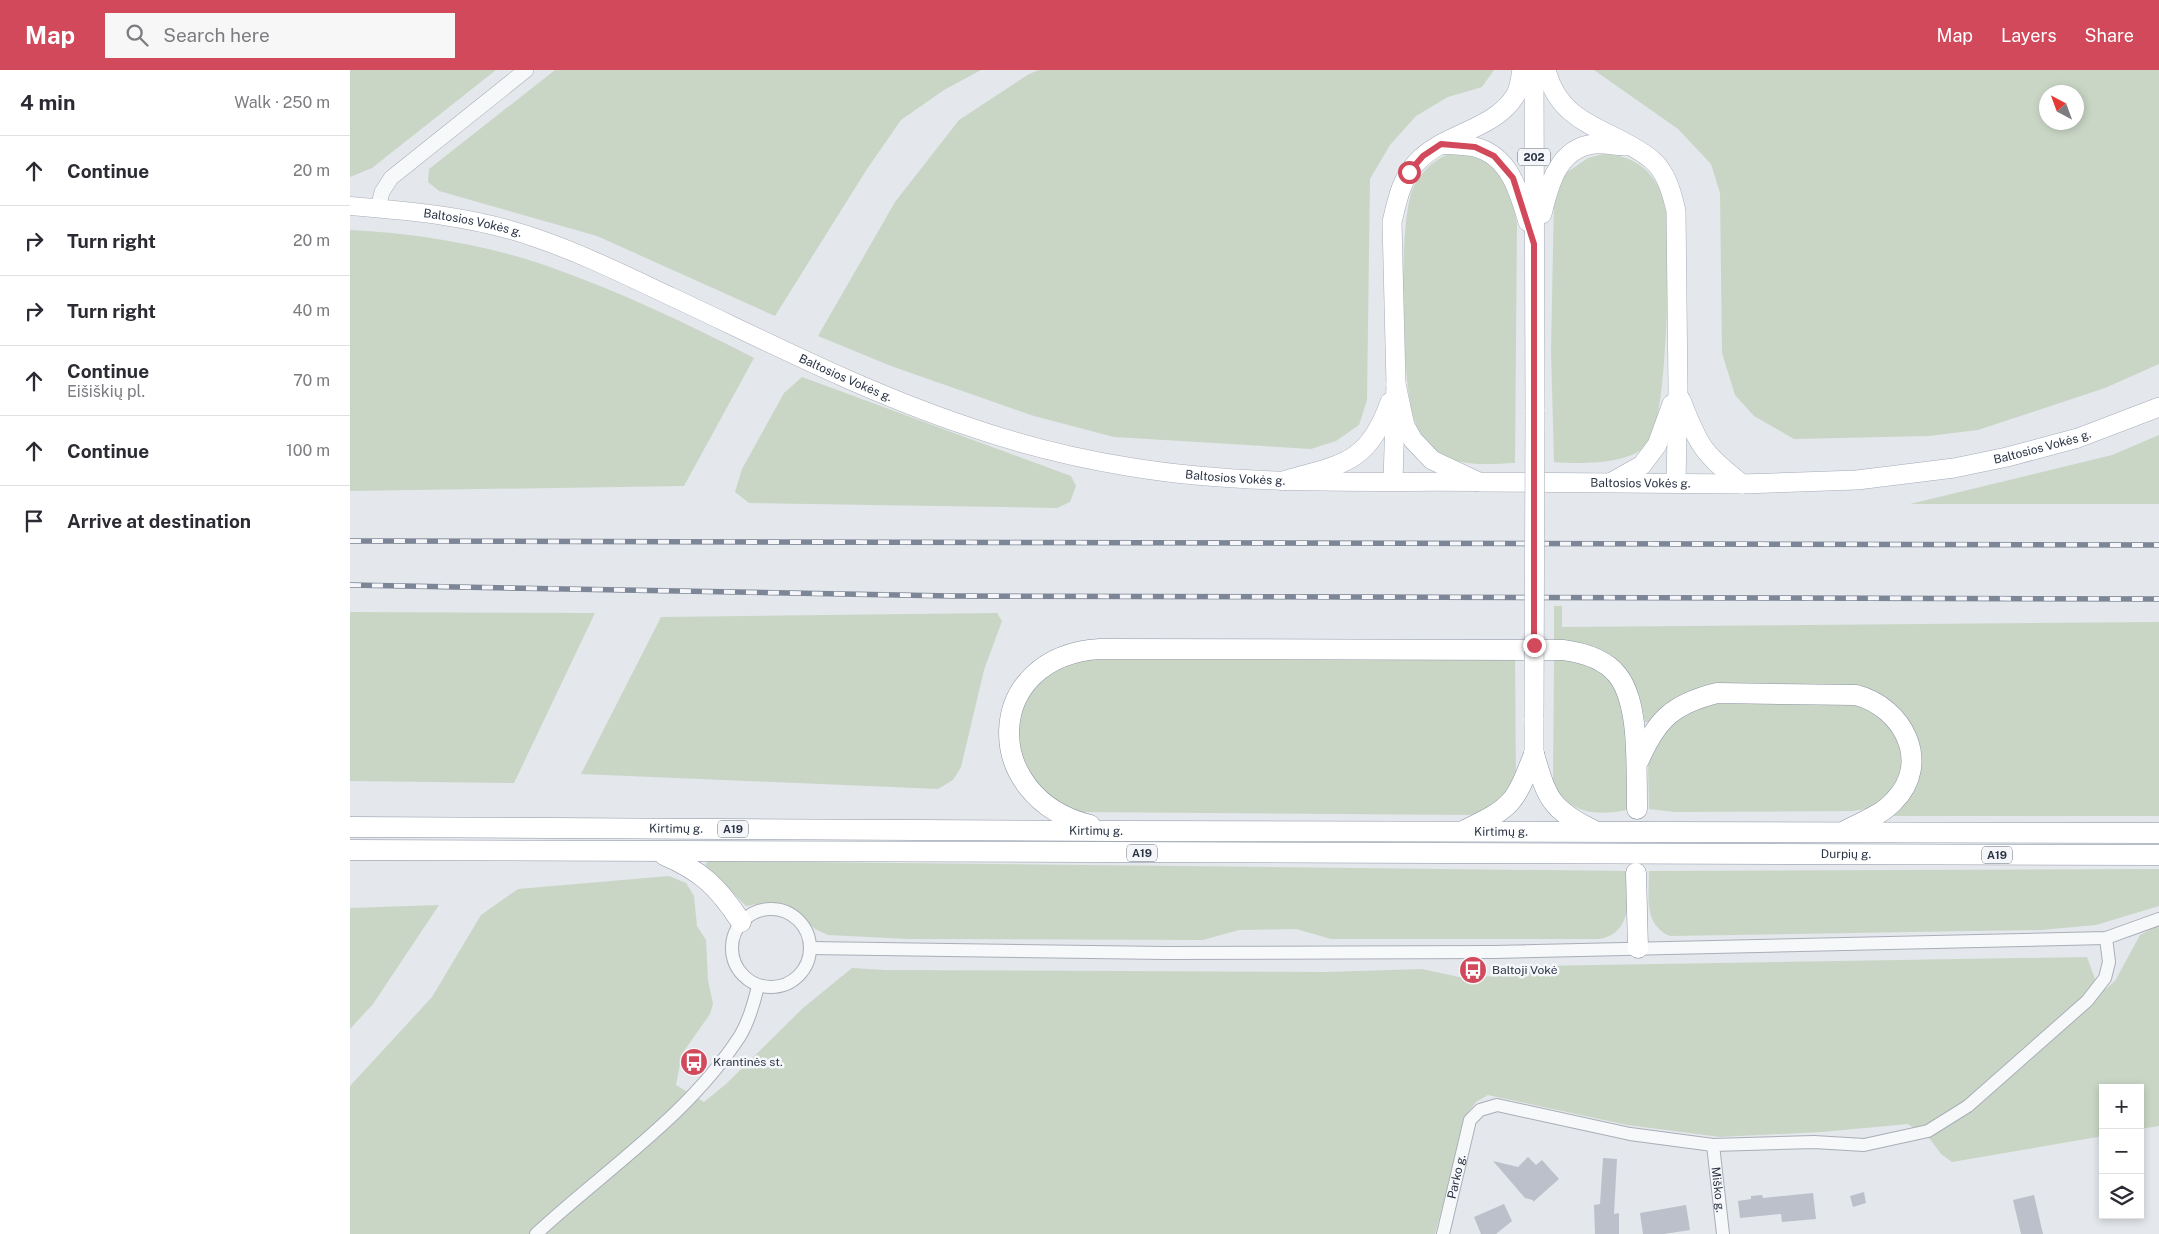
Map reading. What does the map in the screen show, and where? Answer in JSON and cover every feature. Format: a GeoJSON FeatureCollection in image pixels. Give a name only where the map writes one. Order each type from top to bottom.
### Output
{"type":"FeatureCollection","features":[{"type":"Feature","properties":{"kind":"highway"},"geometry":{"type":"LineString","coordinates":[[1117,831],[1073,820],[1054,810],[1026,786],[1016,770],[1010,755],[1008,740],[1010,723],[1022,688],[1031,676],[1045,664],[1080,650],[1563,650],[1580,652],[1596,657],[1608,665],[1626,688],[1632,704],[1638,763],[1637,809]]}},
{"type":"Feature","properties":{"kind":"highway"},"geometry":{"type":"LineString","coordinates":[[1638,763],[1649,737],[1660,721],[1670,712],[1699,698],[1717,693],[1856,696],[1871,699],[1896,719],[1905,734],[1910,749],[1911,765],[1904,787],[1895,801],[1844,832]]}},
{"type":"Feature","properties":{"kind":"highway"},"geometry":{"type":"LineString","coordinates":[[1534,754],[1543,787],[1554,805],[1570,819],[1597,832]]}},
{"type":"Feature","properties":{"kind":"highway"},"geometry":{"type":"LineString","coordinates":[[1460,832],[1497,814],[1507,806],[1521,787],[1534,754]]}},
{"type":"Feature","properties":{"kind":"highway","name":"Kirtimų g."},"geometry":{"type":"LineString","coordinates":[[350,827],[1844,832]]}},
{"type":"Feature","properties":{"kind":"highway","name":"Durpių g."},"geometry":{"type":"LineString","coordinates":[[1844,832],[2159,833]]}},
{"type":"Feature","properties":{"kind":"highway","name":"Kirtimų g."},"geometry":{"type":"LineString","coordinates":[[350,850],[1532,854]]}},
{"type":"Feature","properties":{"kind":"highway"},"geometry":{"type":"LineString","coordinates":[[656,851],[688,865],[701,874],[724,896],[741,922]]}},
{"type":"Feature","properties":{"kind":"highway","name":"Durpių g."},"geometry":{"type":"LineString","coordinates":[[1532,854],[2159,855]]}},
{"type":"Feature","properties":{"kind":"highway"},"geometry":{"type":"LineString","coordinates":[[1636,873],[1638,948]]}},
{"type":"Feature","properties":{"kind":"main road"},"geometry":{"type":"LineString","coordinates":[[1393,481],[1396,384],[1392,222],[1402,185],[1409,172],[1423,156],[1441,144],[1502,111],[1515,96],[1522,70]]}},
{"type":"Feature","properties":{"kind":"main road","name":"202"},"geometry":{"type":"LineString","coordinates":[[1534,70],[1534,754]]}},
{"type":"Feature","properties":{"kind":"main road"},"geometry":{"type":"LineString","coordinates":[[1546,70],[1552,90],[1566,109],[1652,160],[1664,176],[1672,193],[1676,211],[1678,389],[1676,483]]}},
{"type":"Feature","properties":{"kind":"main road"},"geometry":{"type":"LineString","coordinates":[[1441,144],[1475,147],[1494,156],[1505,166],[1519,193],[1534,244]]}},
{"type":"Feature","properties":{"kind":"main road"},"geometry":{"type":"LineString","coordinates":[[1534,244],[1549,184],[1556,169],[1566,158],[1579,149],[1594,144],[1631,147]]}},
{"type":"Feature","properties":{"kind":"main road","name":"Baltosios Vokės g."},"geometry":{"type":"LineString","coordinates":[[350,206],[459,218],[533,236],[593,259],[863,386],[964,425],[1049,451],[1132,468],[1185,474],[1283,481],[1742,484],[1857,480],[1954,468],[2007,457],[2078,438],[2159,407]]}},
{"type":"Feature","properties":{"kind":"main road"},"geometry":{"type":"LineString","coordinates":[[1283,481],[1343,463],[1366,449],[1382,425],[1396,384]]}},
{"type":"Feature","properties":{"kind":"main road"},"geometry":{"type":"LineString","coordinates":[[1396,384],[1405,426],[1413,440],[1432,460],[1479,482]]}},
{"type":"Feature","properties":{"kind":"main road"},"geometry":{"type":"LineString","coordinates":[[1611,483],[1642,465],[1657,445],[1678,389]]}},
{"type":"Feature","properties":{"kind":"main road"},"geometry":{"type":"LineString","coordinates":[[1678,389],[1696,438],[1710,458],[1742,484]]}},
{"type":"Feature","properties":{"kind":"street"},"geometry":{"type":"LineString","coordinates":[[378,208],[382,192],[391,178],[526,70]]}},
{"type":"Feature","properties":{"kind":"street"},"geometry":{"type":"LineString","coordinates":[[772,909],[786,912],[798,920],[807,932],[810,948],[807,964],[794,980],[781,987],[769,988],[758,986],[745,979],[735,966],[731,952],[732,940],[741,922],[757,911],[772,909]]}},
{"type":"Feature","properties":{"kind":"street"},"geometry":{"type":"LineString","coordinates":[[810,948],[1166,953],[1494,952],[2106,938],[2159,919]]}},
{"type":"Feature","properties":{"kind":"street"},"geometry":{"type":"LineString","coordinates":[[1713,1145],[1814,1142],[1864,1145],[1928,1131],[1968,1106],[2088,1001],[2105,978],[2109,962],[2106,938]]}},
{"type":"Feature","properties":{"kind":"street"},"geometry":{"type":"LineString","coordinates":[[536,1234],[577,1196],[647,1139],[683,1106],[741,1035],[752,1010],[758,986]]}},
{"type":"Feature","properties":{"kind":"street","name":"Parko g."},"geometry":{"type":"LineString","coordinates":[[1443,1234],[1470,1120],[1480,1110],[1497,1105],[1630,1134],[1713,1145]]}},
{"type":"Feature","properties":{"kind":"street","name":"Miško g."},"geometry":{"type":"LineString","coordinates":[[1713,1145],[1723,1234]]}},
{"type":"Feature","properties":{"kind":"green space"},"geometry":{"type":"Polygon","coordinates":[[[350,70],[496,70],[372,168],[350,177],[350,70]]]}},
{"type":"Feature","properties":{"kind":"green space"},"geometry":{"type":"Polygon","coordinates":[[[555,70],[981,70],[944,90],[901,120],[867,169],[775,316],[597,236],[439,191],[428,182],[429,169],[555,70]]]}},
{"type":"Feature","properties":{"kind":"green space"},"geometry":{"type":"Polygon","coordinates":[[[1039,70],[1494,70],[1482,87],[1448,97],[1416,116],[1390,145],[1370,179],[1367,400],[1359,425],[1336,441],[1311,449],[1114,437],[1034,416],[891,366],[818,336],[895,202],[959,120],[1029,74],[1039,70]]]}},
{"type":"Feature","properties":{"kind":"green space"},"geometry":{"type":"Polygon","coordinates":[[[1594,70],[2159,70],[2159,364],[2105,388],[1978,430],[1929,436],[1794,439],[1754,416],[1735,395],[1722,353],[1720,193],[1711,164],[1678,129],[1594,70]]]}},
{"type":"Feature","properties":{"kind":"green space"},"geometry":{"type":"Polygon","coordinates":[[[1458,151],[1484,161],[1501,176],[1511,196],[1517,223],[1515,463],[1473,464],[1443,456],[1434,450],[1420,434],[1410,403],[1404,342],[1403,305],[1403,268],[1408,206],[1413,188],[1421,174],[1444,156],[1458,151]]]}},
{"type":"Feature","properties":{"kind":"green space"},"geometry":{"type":"Polygon","coordinates":[[[1603,154],[1620,156],[1642,166],[1658,186],[1665,208],[1668,230],[1668,275],[1663,376],[1659,406],[1654,430],[1648,444],[1640,451],[1629,456],[1604,462],[1554,462],[1551,350],[1554,198],[1566,173],[1588,158],[1603,154]]]}},
{"type":"Feature","properties":{"kind":"green space"},"geometry":{"type":"Polygon","coordinates":[[[350,230],[452,241],[527,259],[628,298],[754,358],[684,486],[350,491],[350,230]]]}},
{"type":"Feature","properties":{"kind":"green space"},"geometry":{"type":"Polygon","coordinates":[[[802,377],[1071,476],[1076,486],[1070,502],[1057,508],[749,503],[735,492],[742,469],[784,393],[802,377]]]}},
{"type":"Feature","properties":{"kind":"green space"},"geometry":{"type":"Polygon","coordinates":[[[2159,435],[2159,504],[1910,504],[2112,455],[2159,435]]]}},
{"type":"Feature","properties":{"kind":"green space"},"geometry":{"type":"Polygon","coordinates":[[[1554,606],[1562,606],[1562,627],[2159,622],[2159,816],[1891,816],[1895,809],[1911,726],[1890,702],[1873,691],[1709,687],[1676,698],[1662,708],[1649,722],[1645,722],[1635,686],[1627,672],[1617,661],[1591,646],[1554,640],[1554,606]]]}},
{"type":"Feature","properties":{"kind":"green space"},"geometry":{"type":"Polygon","coordinates":[[[350,612],[595,613],[514,783],[350,781],[350,612]]]}},
{"type":"Feature","properties":{"kind":"green space"},"geometry":{"type":"Polygon","coordinates":[[[997,613],[1002,621],[984,670],[961,767],[953,780],[938,789],[581,774],[661,617],[997,613]]]}},
{"type":"Feature","properties":{"kind":"green space"},"geometry":{"type":"Polygon","coordinates":[[[1080,656],[1515,657],[1516,782],[1496,803],[1470,815],[1081,812],[1070,810],[1036,786],[1017,747],[1019,713],[1032,686],[1080,656]]]}},
{"type":"Feature","properties":{"kind":"green space"},"geometry":{"type":"Polygon","coordinates":[[[1554,657],[1590,662],[1614,682],[1625,711],[1628,810],[1605,813],[1575,807],[1559,793],[1553,783],[1554,657]]]}},
{"type":"Feature","properties":{"kind":"green space"},"geometry":{"type":"Polygon","coordinates":[[[1710,702],[1864,703],[1897,730],[1905,763],[1895,790],[1871,808],[1853,811],[1675,812],[1649,809],[1648,763],[1661,728],[1710,702]]]}},
{"type":"Feature","properties":{"kind":"green space"},"geometry":{"type":"Polygon","coordinates":[[[709,861],[1629,871],[1629,892],[1626,913],[1618,930],[1610,936],[1599,939],[1331,939],[1296,929],[1239,930],[1203,940],[909,939],[828,935],[815,929],[788,905],[768,902],[746,906],[707,867],[705,864],[709,861]]]}},
{"type":"Feature","properties":{"kind":"green space"},"geometry":{"type":"Polygon","coordinates":[[[2159,869],[2159,906],[2096,925],[2041,930],[1670,936],[1661,931],[1655,924],[1649,908],[1649,871],[2159,869]]]}},
{"type":"Feature","properties":{"kind":"green space"},"geometry":{"type":"Polygon","coordinates":[[[669,876],[686,883],[694,896],[697,926],[706,940],[708,980],[713,1004],[710,1014],[682,1054],[676,1085],[704,1102],[726,1084],[803,1008],[852,968],[886,970],[1326,972],[1422,969],[1459,977],[1510,976],[1534,966],[2087,957],[2095,979],[2106,989],[2115,981],[2140,935],[2159,925],[2159,1126],[2144,1128],[2144,1084],[2099,1084],[2099,1137],[1952,1162],[1941,1154],[1930,1139],[1908,1124],[1822,1132],[1720,1137],[1627,1125],[1488,1095],[1476,1102],[1468,1112],[1435,1234],[350,1234],[350,1086],[432,997],[481,915],[518,889],[669,876]]]}},
{"type":"Feature","properties":{"kind":"green space"},"geometry":{"type":"Polygon","coordinates":[[[439,905],[373,1004],[350,1029],[350,908],[439,905]]]}},
{"type":"Feature","properties":{"kind":"building"},"geometry":{"type":"Polygon","coordinates":[[[1528,1157],[1536,1165],[1542,1160],[1559,1179],[1533,1202],[1533,1200],[1525,1198],[1493,1161],[1518,1167],[1528,1157]]]}},
{"type":"Feature","properties":{"kind":"building"},"geometry":{"type":"Polygon","coordinates":[[[1603,1158],[1617,1159],[1614,1214],[1619,1213],[1619,1234],[1595,1234],[1594,1205],[1600,1204],[1603,1158]]]}},
{"type":"Feature","properties":{"kind":"building"},"geometry":{"type":"Polygon","coordinates":[[[1864,1192],[1866,1203],[1853,1207],[1850,1196],[1864,1192]]]}},
{"type":"Feature","properties":{"kind":"building"},"geometry":{"type":"Polygon","coordinates":[[[1813,1193],[1816,1219],[1782,1222],[1781,1214],[1740,1218],[1738,1201],[1751,1199],[1751,1196],[1762,1195],[1763,1198],[1813,1193]]]}},
{"type":"Feature","properties":{"kind":"building"},"geometry":{"type":"Polygon","coordinates":[[[2034,1195],[2043,1234],[2021,1234],[2013,1200],[2034,1195]]]}},
{"type":"Feature","properties":{"kind":"building"},"geometry":{"type":"Polygon","coordinates":[[[1504,1204],[1512,1221],[1496,1234],[1481,1234],[1474,1217],[1504,1204]]]}},
{"type":"Feature","properties":{"kind":"building"},"geometry":{"type":"Polygon","coordinates":[[[1686,1205],[1690,1230],[1664,1234],[1643,1234],[1640,1213],[1686,1205]]]}},
{"type":"Feature","properties":{"kind":"railway"},"geometry":{"type":"LineString","coordinates":[[350,541],[2159,545]]}},
{"type":"Feature","properties":{"kind":"railway"},"geometry":{"type":"LineString","coordinates":[[350,585],[952,596],[2159,599]]}},
{"type":"Feature","properties":{"kind":"place","name":"Baltoji Vokė"},"geometry":{"type":"Point","coordinates":[1473,970]}},
{"type":"Feature","properties":{"kind":"place","name":"Krantinės st."},"geometry":{"type":"Point","coordinates":[694,1062]}},
{"type":"Feature","properties":{"kind":"route"},"geometry":{"type":"LineString","coordinates":[[1409,172],[1423,156],[1441,144],[1475,147],[1494,156],[1505,166],[1513,178],[1534,244],[1534,645]]}}]}
